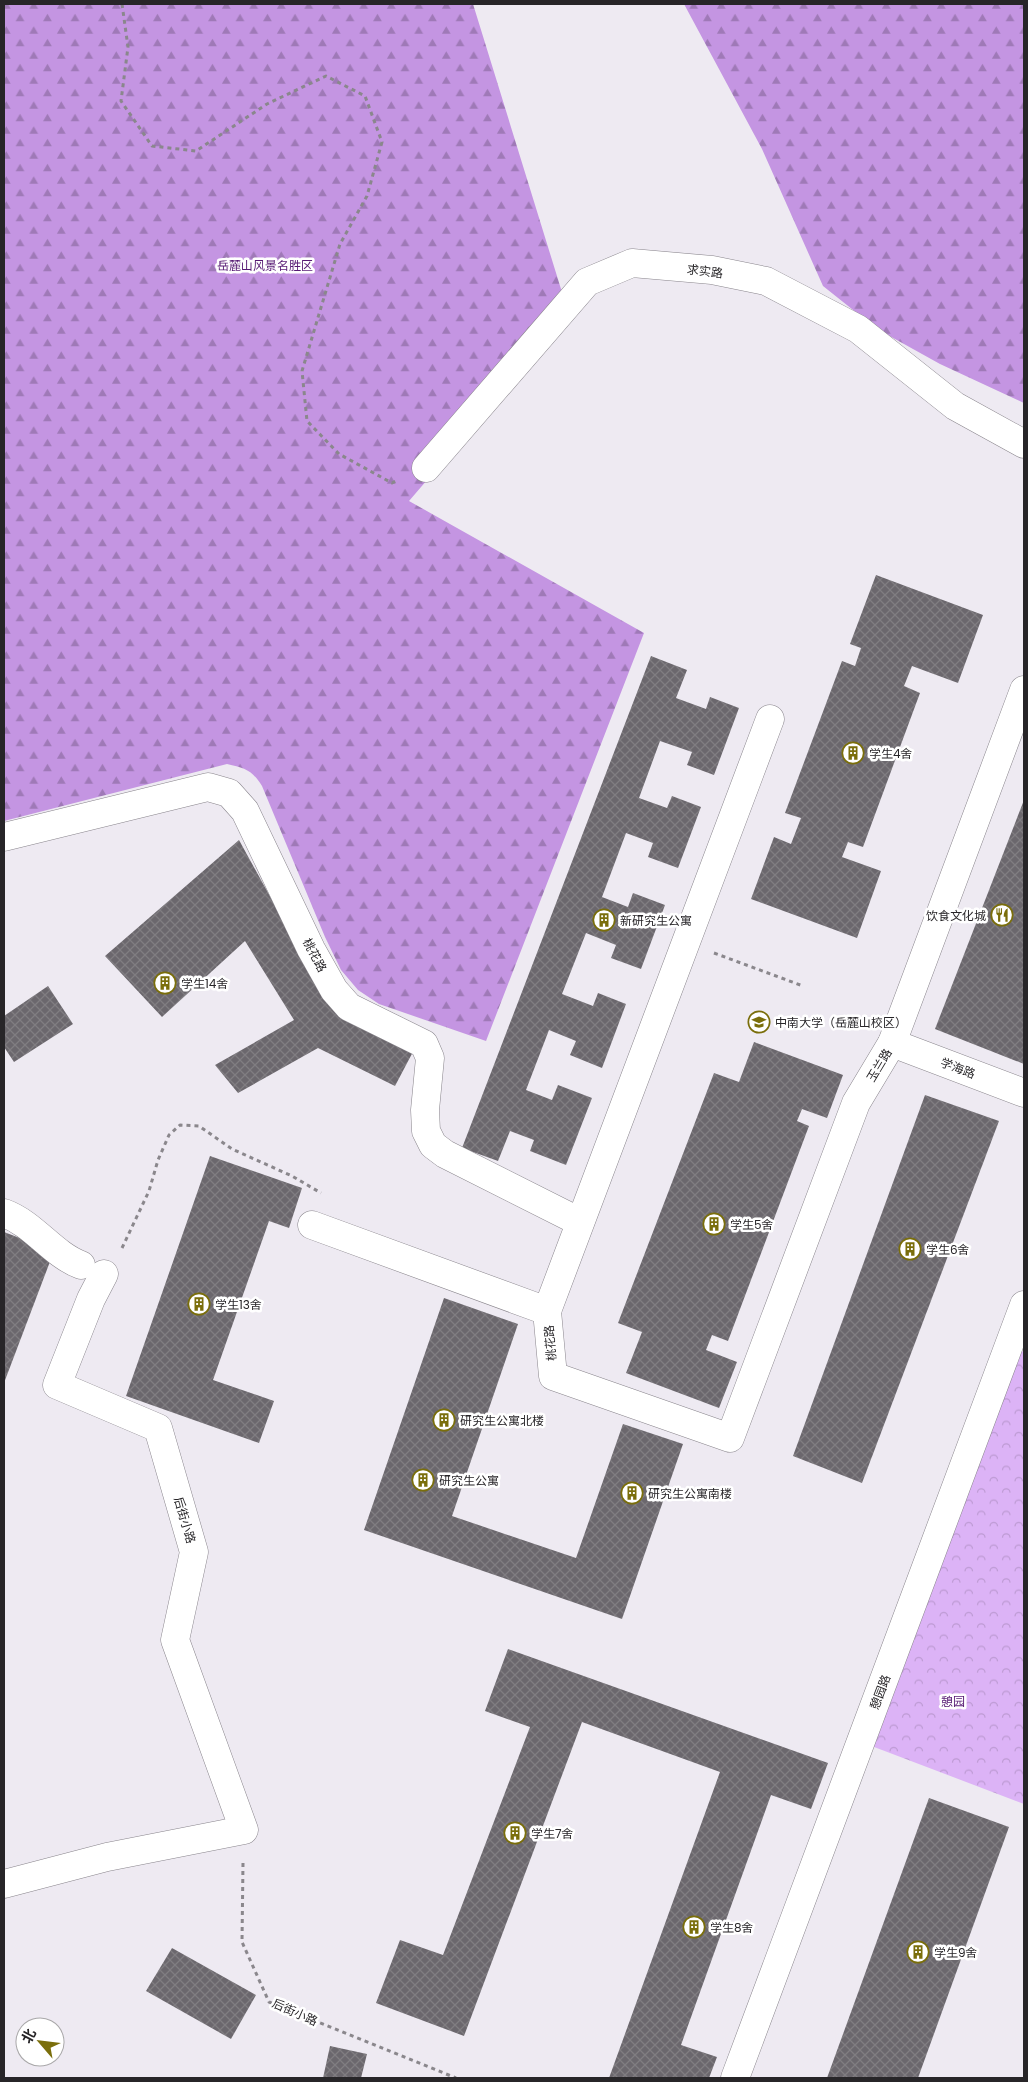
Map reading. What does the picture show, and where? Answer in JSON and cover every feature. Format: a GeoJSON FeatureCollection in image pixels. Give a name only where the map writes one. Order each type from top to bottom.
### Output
{"type":"FeatureCollection","features":[{"type":"Feature","properties":{"kind":"street","name":"求实路"},"geometry":{"type":"LineString","coordinates":[[426,468],[587,282],[632,263],[712,270],[766,281],[858,329],[955,406],[1024,444]]}},
{"type":"Feature","properties":{"kind":"street","name":"玉兰路"},"geometry":{"type":"LineString","coordinates":[[730,1438],[856,1103],[892,1043],[1024,690]]}},
{"type":"Feature","properties":{"kind":"street"},"geometry":{"type":"LineString","coordinates":[[547,1311],[770,719]]}},
{"type":"Feature","properties":{"kind":"street","name":"桃花路"},"geometry":{"type":"LineString","coordinates":[[4,837],[208,787],[229,793],[245,811],[311,949],[334,990],[349,1007],[424,1044],[430,1058],[426,1131],[433,1145],[445,1154],[580,1222]]}},
{"type":"Feature","properties":{"kind":"street","name":"学海路"},"geometry":{"type":"LineString","coordinates":[[892,1043],[1024,1093]]}},
{"type":"Feature","properties":{"kind":"street"},"geometry":{"type":"LineString","coordinates":[[4,1213],[13,1216],[30,1228],[67,1259],[93,1270]]}},
{"type":"Feature","properties":{"kind":"street","name":"桃花路"},"geometry":{"type":"LineString","coordinates":[[312,1225],[547,1311],[553,1376],[730,1438]]}},
{"type":"Feature","properties":{"kind":"street","name":"后街小路"},"geometry":{"type":"LineString","coordinates":[[93,1270],[91,1299],[57,1385],[158,1428],[194,1552],[175,1640],[244,1830]]}},
{"type":"Feature","properties":{"kind":"street","name":"憩园路"},"geometry":{"type":"LineString","coordinates":[[735,2078],[1024,1305]]}},
{"type":"Feature","properties":{"kind":"street"},"geometry":{"type":"LineString","coordinates":[[4,1884],[107,1857],[244,1830]]}},
{"type":"Feature","properties":{"kind":"path"},"geometry":{"type":"LineString","coordinates":[[122,4],[128,47],[120,101],[152,146],[196,151],[267,104],[326,76],[366,96],[382,142],[367,196],[340,244],[302,371],[308,421],[339,454],[392,483],[426,468]]}},
{"type":"Feature","properties":{"kind":"path"},"geometry":{"type":"LineString","coordinates":[[686,942],[803,986]]}},
{"type":"Feature","properties":{"kind":"path"},"geometry":{"type":"LineString","coordinates":[[93,1270],[124,1245],[149,1191],[158,1160],[169,1135],[180,1125],[200,1126],[232,1149],[314,1188],[327,1198],[335,1211],[344,1237]]}},
{"type":"Feature","properties":{"kind":"path","name":"后街小路"},"geometry":{"type":"LineString","coordinates":[[244,1830],[242,1942],[269,2002],[456,2078]]}},
{"type":"Feature","properties":{"kind":"green space","name":"岳麓山风景名胜区"},"geometry":{"type":"Polygon","coordinates":[[[4,4],[473,4],[569,315],[409,501],[644,633],[486,1041],[379,1004],[358,990],[341,970],[325,937],[262,786],[255,776],[243,768],[227,764],[4,821],[4,4]]]}},
{"type":"Feature","properties":{"kind":"green space"},"geometry":{"type":"Polygon","coordinates":[[[684,4],[1024,4],[1024,403],[940,364],[877,329],[823,286],[762,149],[684,4]]]}},
{"type":"Feature","properties":{"kind":"green space","name":"憩园"},"geometry":{"type":"Polygon","coordinates":[[[1009,1346],[1024,1352],[1024,1804],[861,1742],[1009,1346]]]}},
{"type":"Feature","properties":{"kind":"building","name":"学生4舍"},"geometry":{"type":"Polygon","coordinates":[[[876,575],[983,615],[958,683],[912,666],[904,686],[920,693],[863,847],[848,842],[842,857],[881,871],[857,938],[751,899],[774,837],[791,844],[801,818],[785,813],[842,661],[855,666],[861,648],[850,644],[876,575]]]}},
{"type":"Feature","properties":{"kind":"building","name":"新研究生公寓"},"geometry":{"type":"Polygon","coordinates":[[[651,656],[687,670],[676,698],[706,709],[710,697],[739,708],[714,775],[687,765],[692,752],[660,741],[639,798],[667,808],[672,796],[701,807],[678,868],[648,857],[653,843],[626,833],[602,897],[628,907],[633,893],[665,905],[641,969],[611,958],[616,945],[586,933],[562,994],[593,1006],[598,993],[626,1004],[602,1068],[570,1055],[576,1041],[549,1030],[526,1090],[552,1100],[558,1085],[592,1098],[566,1165],[530,1151],[534,1140],[510,1131],[498,1161],[462,1148],[651,656]]]}},
{"type":"Feature","properties":{"kind":"building","name":"饮食文化城"},"geometry":{"type":"Polygon","coordinates":[[[1024,800],[1024,1064],[935,1029],[1024,800]]]}},
{"type":"Feature","properties":{"kind":"building","name":"学生14舍"},"geometry":{"type":"Polygon","coordinates":[[[239,840],[332,1009],[415,1048],[395,1086],[318,1048],[238,1093],[215,1065],[294,1020],[245,941],[162,1017],[105,956],[239,840]]]}},
{"type":"Feature","properties":{"kind":"building"},"geometry":{"type":"Polygon","coordinates":[[[48,986],[73,1024],[14,1062],[4,1047],[4,1016],[48,986]]]}},
{"type":"Feature","properties":{"kind":"building","name":"学生5舍"},"geometry":{"type":"Polygon","coordinates":[[[754,1042],[843,1075],[827,1118],[802,1109],[797,1121],[809,1126],[728,1341],[712,1335],[706,1350],[737,1362],[719,1408],[626,1373],[642,1332],[618,1323],[714,1073],[739,1082],[754,1042]]]}},
{"type":"Feature","properties":{"kind":"building","name":"学生6舍"},"geometry":{"type":"Polygon","coordinates":[[[925,1095],[999,1121],[862,1483],[793,1456],[925,1095]]]}},
{"type":"Feature","properties":{"kind":"building","name":"学生13舍"},"geometry":{"type":"Polygon","coordinates":[[[210,1156],[302,1188],[289,1228],[269,1221],[213,1380],[274,1401],[259,1443],[126,1396],[210,1156]]]}},
{"type":"Feature","properties":{"kind":"building"},"geometry":{"type":"Polygon","coordinates":[[[4,1232],[54,1251],[4,1383],[4,1232]]]}},
{"type":"Feature","properties":{"kind":"building","name":"研究生公寓"},"geometry":{"type":"Polygon","coordinates":[[[444,1298],[518,1324],[452,1516],[576,1558],[623,1424],[683,1444],[622,1619],[364,1530],[444,1298]]]}},
{"type":"Feature","properties":{"kind":"building"},"geometry":{"type":"Polygon","coordinates":[[[508,1649],[828,1763],[811,1809],[771,1795],[681,2045],[717,2057],[709,2078],[609,2078],[720,1772],[582,1722],[464,2036],[376,2003],[400,1940],[443,1955],[530,1727],[485,1711],[508,1649]]]}},
{"type":"Feature","properties":{"kind":"building","name":"学生9舍"},"geometry":{"type":"Polygon","coordinates":[[[929,1798],[1009,1827],[918,2078],[827,2078],[929,1798]]]}},
{"type":"Feature","properties":{"kind":"building"},"geometry":{"type":"Polygon","coordinates":[[[172,1948],[256,1995],[231,2039],[146,1991],[172,1948]]]}},
{"type":"Feature","properties":{"kind":"building"},"geometry":{"type":"Polygon","coordinates":[[[330,2046],[367,2054],[361,2078],[323,2078],[330,2046]]]}},
{"type":"Feature","properties":{"kind":"place","name":"学生4舍"},"geometry":{"type":"Point","coordinates":[853,753]}},
{"type":"Feature","properties":{"kind":"place","name":"饮食文化城"},"geometry":{"type":"Point","coordinates":[1002,915]}},
{"type":"Feature","properties":{"kind":"place","name":"新研究生公寓"},"geometry":{"type":"Point","coordinates":[604,920]}},
{"type":"Feature","properties":{"kind":"place","name":"学生14舍"},"geometry":{"type":"Point","coordinates":[165,983]}},
{"type":"Feature","properties":{"kind":"place","name":"中南大学（岳麓山校区）"},"geometry":{"type":"Point","coordinates":[759,1022]}},
{"type":"Feature","properties":{"kind":"place","name":"学生5舍"},"geometry":{"type":"Point","coordinates":[714,1224]}},
{"type":"Feature","properties":{"kind":"place","name":"学生6舍"},"geometry":{"type":"Point","coordinates":[910,1249]}},
{"type":"Feature","properties":{"kind":"place","name":"学生13舍"},"geometry":{"type":"Point","coordinates":[199,1304]}},
{"type":"Feature","properties":{"kind":"place","name":"研究生公寓北楼"},"geometry":{"type":"Point","coordinates":[444,1420]}},
{"type":"Feature","properties":{"kind":"place","name":"研究生公寓"},"geometry":{"type":"Point","coordinates":[423,1480]}},
{"type":"Feature","properties":{"kind":"place","name":"研究生公寓南楼"},"geometry":{"type":"Point","coordinates":[632,1493]}},
{"type":"Feature","properties":{"kind":"place","name":"学生7舍"},"geometry":{"type":"Point","coordinates":[515,1833]}},
{"type":"Feature","properties":{"kind":"place","name":"学生8舍"},"geometry":{"type":"Point","coordinates":[694,1927]}},
{"type":"Feature","properties":{"kind":"place","name":"学生9舍"},"geometry":{"type":"Point","coordinates":[918,1952]}}]}
